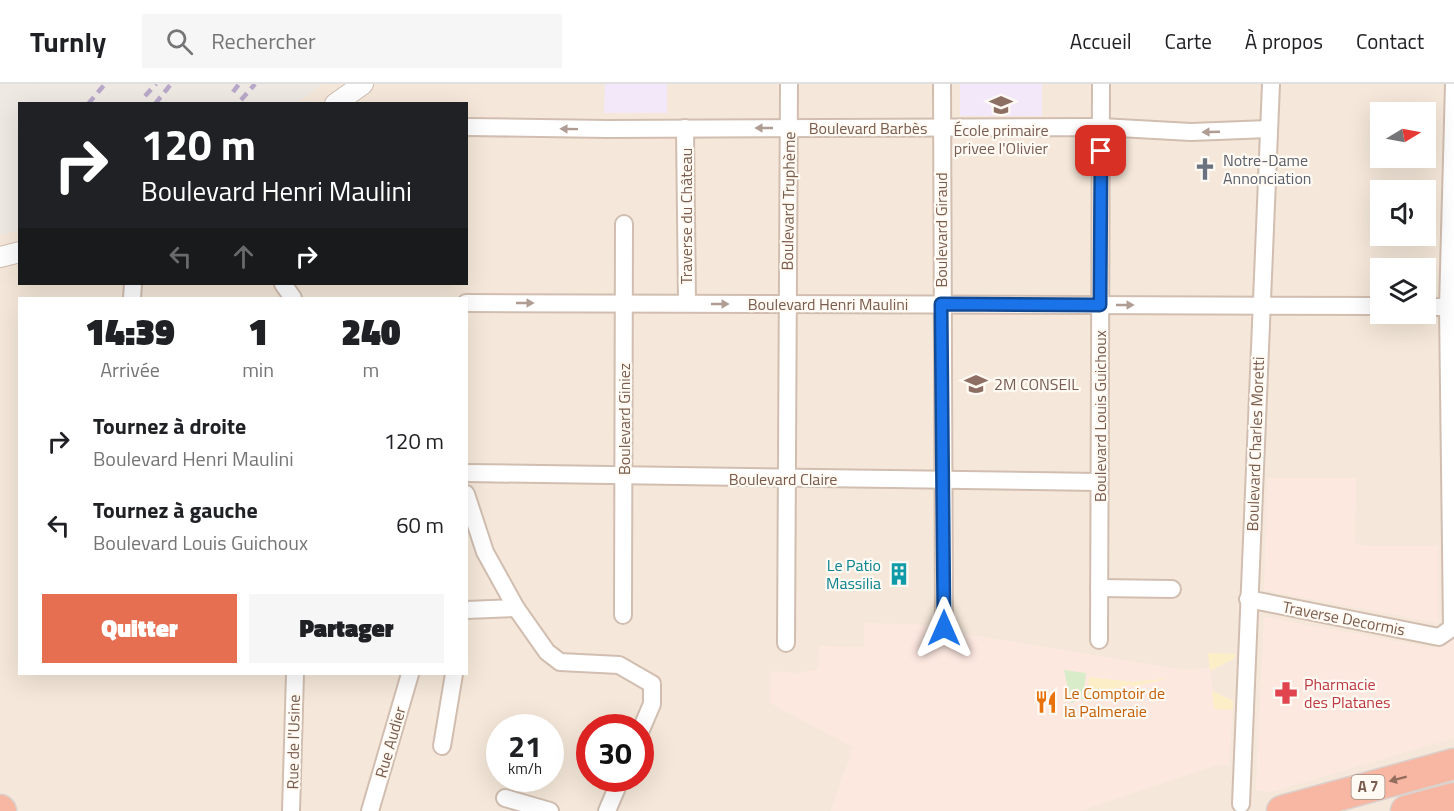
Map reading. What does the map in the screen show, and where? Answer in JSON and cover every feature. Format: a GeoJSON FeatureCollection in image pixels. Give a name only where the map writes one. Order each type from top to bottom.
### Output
{"type":"FeatureCollection","features":[{"type":"Feature","properties":{"kind":"highway","name":"A 7"},"geometry":{"type":"LineString","coordinates":[[1282,811],[1454,764]]}},
{"type":"Feature","properties":{"kind":"highway"},"geometry":{"type":"LineString","coordinates":[[1406,811],[1454,798]]}},
{"type":"Feature","properties":{"kind":"street"},"geometry":{"type":"LineString","coordinates":[[338,102],[363,84]]}},
{"type":"Feature","properties":{"kind":"street","name":"Boulevard Truphème"},"geometry":{"type":"LineString","coordinates":[[786,643],[785,480],[789,84]]}},
{"type":"Feature","properties":{"kind":"street","name":"Boulevard Giraud"},"geometry":{"type":"LineString","coordinates":[[942,84],[941,304],[944,628]]}},
{"type":"Feature","properties":{"kind":"street","name":"Boulevard Louis Guichoux"},"geometry":{"type":"LineString","coordinates":[[1099,640],[1101,84]]}},
{"type":"Feature","properties":{"kind":"street","name":"Boulevard Charles Moretti"},"geometry":{"type":"LineString","coordinates":[[1240,804],[1271,84]]}},
{"type":"Feature","properties":{"kind":"street"},"geometry":{"type":"LineString","coordinates":[[1451,307],[1454,84]]}},
{"type":"Feature","properties":{"kind":"street","name":"Boulevard Barbès"},"geometry":{"type":"LineString","coordinates":[[468,127],[1101,127],[1191,132],[1269,129]]}},
{"type":"Feature","properties":{"kind":"street","name":"Traverse du Château"},"geometry":{"type":"LineString","coordinates":[[686,128],[687,303]]}},
{"type":"Feature","properties":{"kind":"street","name":"Boulevard Giniez"},"geometry":{"type":"LineString","coordinates":[[623,615],[624,224]]}},
{"type":"Feature","properties":{"kind":"street"},"geometry":{"type":"LineString","coordinates":[[0,257],[18,252]]}},
{"type":"Feature","properties":{"kind":"street","name":"Boulevard Henri Maulini"},"geometry":{"type":"LineString","coordinates":[[468,303],[1370,306]]}},
{"type":"Feature","properties":{"kind":"street","name":"Traverse Decormis"},"geometry":{"type":"LineString","coordinates":[[1248,599],[1440,638],[1452,628],[1451,307]]}},
{"type":"Feature","properties":{"kind":"street","name":"Boulevard Claire"},"geometry":{"type":"LineString","coordinates":[[468,472],[785,480],[942,478],[1100,482]]}},
{"type":"Feature","properties":{"kind":"street"},"geometry":{"type":"LineString","coordinates":[[468,500],[485,552],[516,608],[547,652],[560,662],[619,665],[652,684],[652,704],[648,714]]}},
{"type":"Feature","properties":{"kind":"street"},"geometry":{"type":"LineString","coordinates":[[1099,588],[1172,589]]}},
{"type":"Feature","properties":{"kind":"street"},"geometry":{"type":"LineString","coordinates":[[468,610],[516,608]]}},
{"type":"Feature","properties":{"kind":"street","name":"Rue de l'Usine"},"geometry":{"type":"LineString","coordinates":[[291,811],[295,675]]}},
{"type":"Feature","properties":{"kind":"street","name":"Rue Audier"},"geometry":{"type":"LineString","coordinates":[[370,811],[410,675]]}},
{"type":"Feature","properties":{"kind":"street"},"geometry":{"type":"LineString","coordinates":[[442,746],[454,675]]}},
{"type":"Feature","properties":{"kind":"street"},"geometry":{"type":"LineString","coordinates":[[608,811],[615,792]]}},
{"type":"Feature","properties":{"kind":"street"},"geometry":{"type":"LineString","coordinates":[[505,798],[550,811]]}},
{"type":"Feature","properties":{"kind":"shaded area"},"geometry":{"type":"Polygon","coordinates":[[[0,84],[1454,84],[1454,811],[0,811],[0,84]]]}},
{"type":"Feature","properties":{"kind":"shaded area"},"geometry":{"type":"Polygon","coordinates":[[[0,84],[323,84],[298,102],[18,102],[18,230],[0,235],[0,84]]]}},
{"type":"Feature","properties":{"kind":"shaded area"},"geometry":{"type":"Polygon","coordinates":[[[605,84],[667,84],[667,113],[604,113],[605,84]]]}},
{"type":"Feature","properties":{"kind":"shaded area","name":"École primaire privee l'Olivier"},"geometry":{"type":"Polygon","coordinates":[[[960,84],[1042,84],[1042,116],[960,116],[960,84]]]}},
{"type":"Feature","properties":{"kind":"shaded area"},"geometry":{"type":"Polygon","coordinates":[[[1268,478],[1356,478],[1355,542],[1364,546],[1438,546],[1438,623],[1264,590],[1268,478]]]}},
{"type":"Feature","properties":{"kind":"shaded area"},"geometry":{"type":"Polygon","coordinates":[[[1264,617],[1433,648],[1454,639],[1454,738],[1271,792],[1256,790],[1264,617]]]}},
{"type":"Feature","properties":{"kind":"shaded area"},"geometry":{"type":"Polygon","coordinates":[[[864,623],[932,625],[933,629],[1185,670],[1210,668],[1213,691],[1233,701],[1229,765],[1217,765],[1080,811],[831,811],[853,747],[770,703],[771,671],[799,673],[818,669],[820,646],[864,647],[864,623]]]}},
{"type":"Feature","properties":{"kind":"green space"},"geometry":{"type":"Polygon","coordinates":[[[1064,670],[1086,673],[1083,699],[1071,703],[1064,670]]]}},
{"type":"Feature","properties":{"kind":"sand"},"geometry":{"type":"Polygon","coordinates":[[[1208,653],[1235,654],[1235,658],[1210,671],[1208,653]]]}},
{"type":"Feature","properties":{"kind":"sand"},"geometry":{"type":"Polygon","coordinates":[[[1089,677],[1132,682],[1170,678],[1132,687],[1131,684],[1087,698],[1089,677]]]}},
{"type":"Feature","properties":{"kind":"sand"},"geometry":{"type":"Polygon","coordinates":[[[1212,691],[1233,701],[1233,710],[1214,709],[1212,691]]]}},
{"type":"Feature","properties":{"kind":"railway"},"geometry":{"type":"LineString","coordinates":[[90,102],[105,84]]}},
{"type":"Feature","properties":{"kind":"railway"},"geometry":{"type":"LineString","coordinates":[[145,96],[156,84]]}},
{"type":"Feature","properties":{"kind":"railway"},"geometry":{"type":"LineString","coordinates":[[157,102],[171,84]]}},
{"type":"Feature","properties":{"kind":"railway"},"geometry":{"type":"LineString","coordinates":[[233,92],[239,84]]}},
{"type":"Feature","properties":{"kind":"railway"},"geometry":{"type":"LineString","coordinates":[[241,100],[255,84]]}},
{"type":"Feature","properties":{"kind":"place","name":"École primaire privee l'Olivier"},"geometry":{"type":"Point","coordinates":[1001,105]}},
{"type":"Feature","properties":{"kind":"place","name":"Notre-Dame Annonciation"},"geometry":{"type":"Point","coordinates":[1205,169]}},
{"type":"Feature","properties":{"kind":"place","name":"2M CONSEIL"},"geometry":{"type":"Point","coordinates":[976,384]}},
{"type":"Feature","properties":{"kind":"place","name":"Le Patio Massilia"},"geometry":{"type":"Point","coordinates":[899,574]}},
{"type":"Feature","properties":{"kind":"place","name":"Pharmacie des Platanes"},"geometry":{"type":"Point","coordinates":[1286,693]}},
{"type":"Feature","properties":{"kind":"place","name":"Le Comptoir de la Palmeraie"},"geometry":{"type":"Point","coordinates":[1046,702]}},
{"type":"Feature","properties":{"kind":"route"},"geometry":{"type":"LineString","coordinates":[[944,628],[941,304],[1100,305],[1101,151]]}}]}
